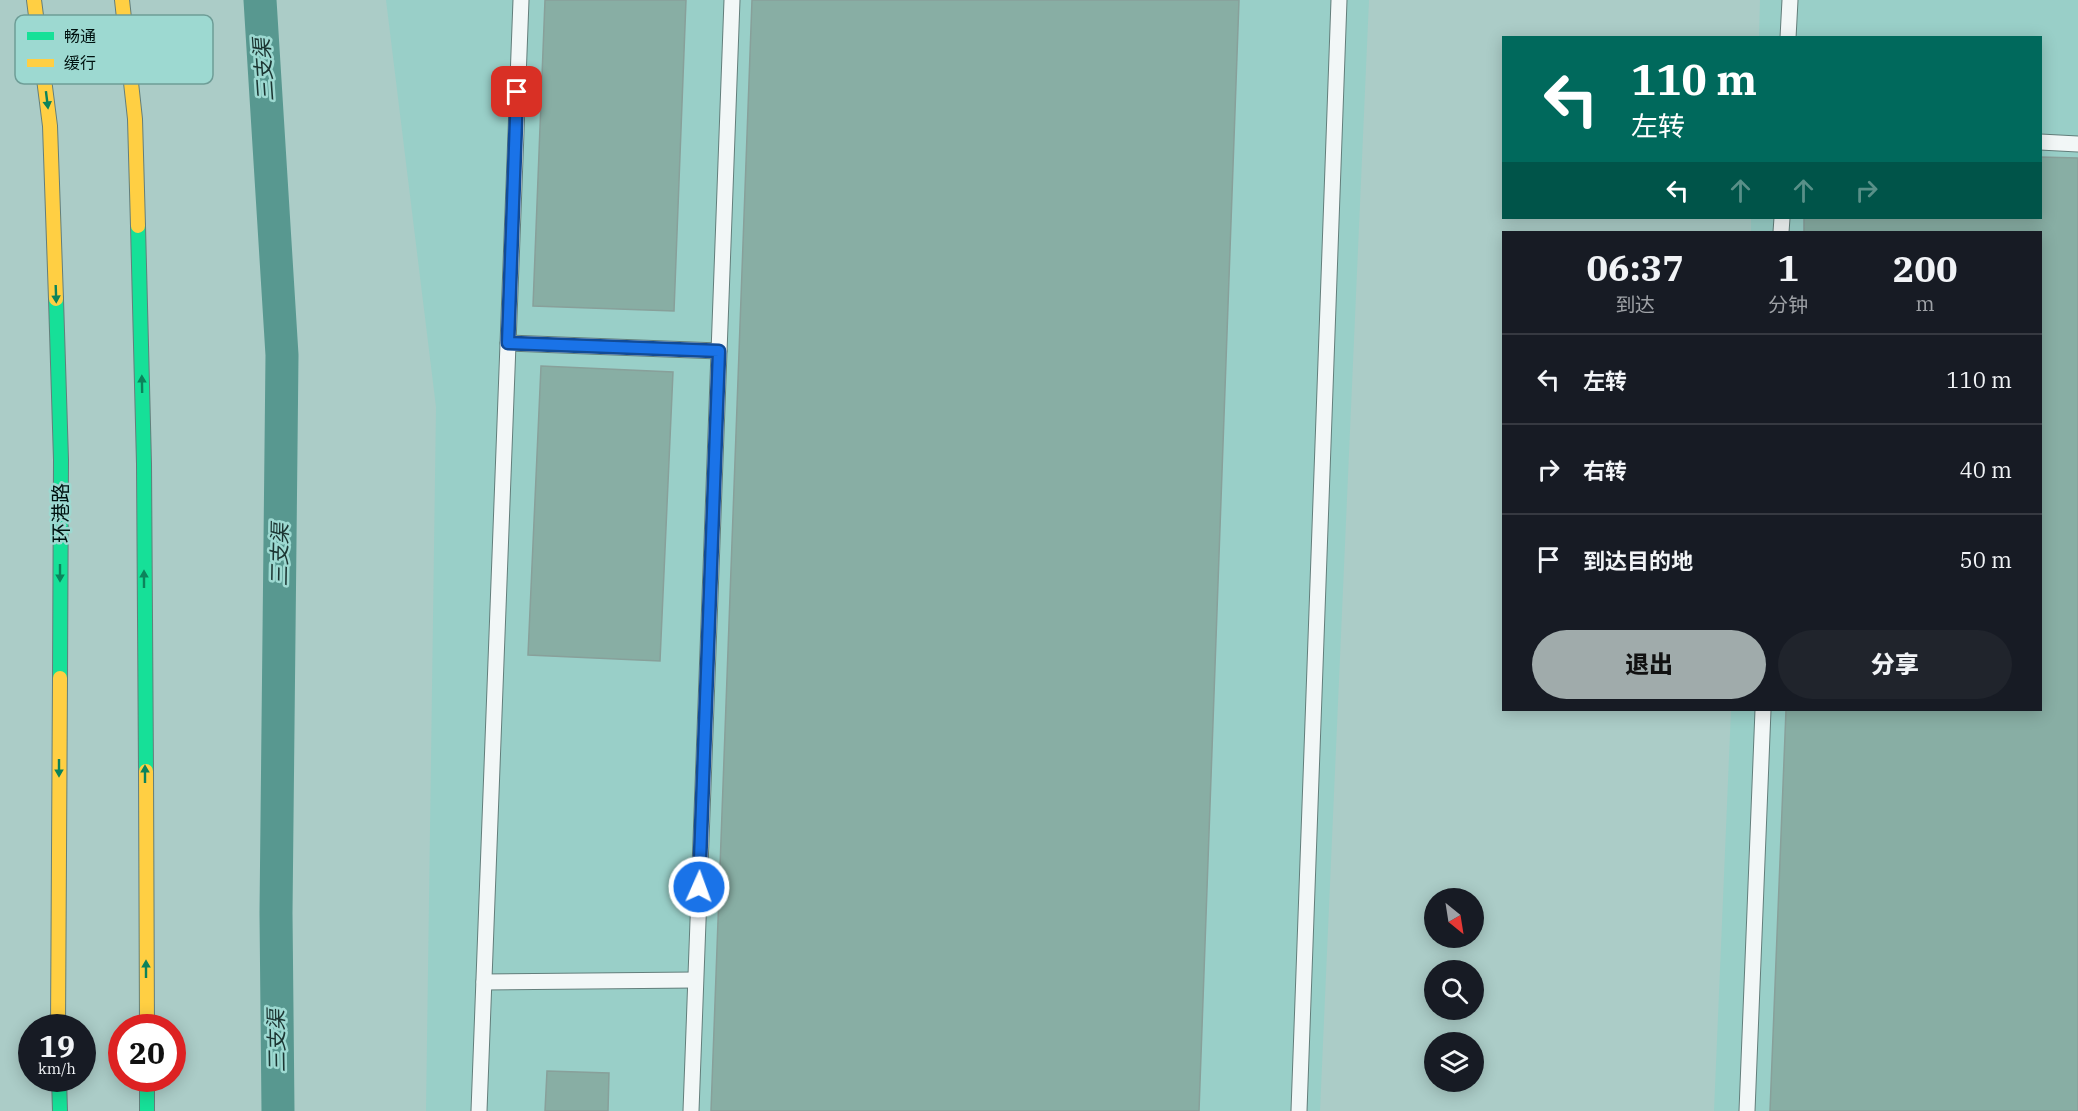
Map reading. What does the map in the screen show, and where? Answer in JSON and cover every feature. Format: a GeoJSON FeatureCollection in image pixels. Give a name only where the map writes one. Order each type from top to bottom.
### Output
{"type":"FeatureCollection","features":[{"type":"Feature","properties":{"kind":"main road","name":"环港路"},"geometry":{"type":"LineString","coordinates":[[34,0],[36,15]]}},
{"type":"Feature","properties":{"kind":"main road"},"geometry":{"type":"LineString","coordinates":[[122,0],[124,15]]}},
{"type":"Feature","properties":{"kind":"main road","name":"环港路"},"geometry":{"type":"LineString","coordinates":[[45,84],[50,126],[61,460],[58,1014]]}},
{"type":"Feature","properties":{"kind":"main road"},"geometry":{"type":"LineString","coordinates":[[131,84],[135,119],[144,464],[147,1014]]}},
{"type":"Feature","properties":{"kind":"main road"},"geometry":{"type":"LineString","coordinates":[[59,1092],[60,1111]]}},
{"type":"Feature","properties":{"kind":"main road"},"geometry":{"type":"LineString","coordinates":[[147,1092],[147,1111]]}},
{"type":"Feature","properties":{"kind":"lane"},"geometry":{"type":"LineString","coordinates":[[479,1111],[521,0]]}},
{"type":"Feature","properties":{"kind":"lane"},"geometry":{"type":"LineString","coordinates":[[691,1111],[732,0]]}},
{"type":"Feature","properties":{"kind":"lane"},"geometry":{"type":"LineString","coordinates":[[1299,1111],[1339,0]]}},
{"type":"Feature","properties":{"kind":"lane"},"geometry":{"type":"LineString","coordinates":[[1788,36],[1790,0]]}},
{"type":"Feature","properties":{"kind":"lane"},"geometry":{"type":"LineString","coordinates":[[2042,142],[2078,144]]}},
{"type":"Feature","properties":{"kind":"lane"},"geometry":{"type":"LineString","coordinates":[[508,343],[719,351]]}},
{"type":"Feature","properties":{"kind":"lane"},"geometry":{"type":"LineString","coordinates":[[1747,1111],[1763,711]]}},
{"type":"Feature","properties":{"kind":"lane"},"geometry":{"type":"LineString","coordinates":[[484,982],[695,980]]}},
{"type":"Feature","properties":{"kind":"shaded area"},"geometry":{"type":"Polygon","coordinates":[[[386,0],[1369,0],[1320,1111],[426,1111],[436,407],[386,0]]]}},
{"type":"Feature","properties":{"kind":"shaded area"},"geometry":{"type":"Polygon","coordinates":[[[1760,0],[2078,0],[2078,1111],[1714,1111],[1731,711],[2042,711],[2042,231],[1751,231],[1751,219],[2042,219],[2042,36],[1759,36],[1760,0]]]}},
{"type":"Feature","properties":{"kind":"building"},"geometry":{"type":"Polygon","coordinates":[[[545,0],[686,0],[674,311],[533,306],[545,0]]]}},
{"type":"Feature","properties":{"kind":"building"},"geometry":{"type":"Polygon","coordinates":[[[752,0],[1239,0],[1199,1111],[711,1111],[752,0]]]}},
{"type":"Feature","properties":{"kind":"building"},"geometry":{"type":"Polygon","coordinates":[[[2042,157],[2078,158],[2078,1111],[1770,1111],[1786,711],[2042,711],[2042,231],[1804,231],[1804,219],[2042,219],[2042,157]]]}},
{"type":"Feature","properties":{"kind":"building"},"geometry":{"type":"Polygon","coordinates":[[[541,366],[673,372],[660,661],[528,655],[541,366]]]}},
{"type":"Feature","properties":{"kind":"building"},"geometry":{"type":"Polygon","coordinates":[[[547,1071],[609,1073],[608,1111],[545,1111],[547,1071]]]}},
{"type":"Feature","properties":{"kind":"waterway","name":"三支渠"},"geometry":{"type":"LineString","coordinates":[[260,0],[282,355],[276,913],[278,1111]]}},
{"type":"Feature","properties":{"kind":"traffic: fast"},"geometry":{"type":"LineString","coordinates":[[138,226],[144,464],[146,771]]}},
{"type":"Feature","properties":{"kind":"traffic: fast"},"geometry":{"type":"LineString","coordinates":[[56,299],[61,460],[60,678]]}},
{"type":"Feature","properties":{"kind":"traffic: fast"},"geometry":{"type":"LineString","coordinates":[[59,1092],[60,1111]]}},
{"type":"Feature","properties":{"kind":"traffic: fast"},"geometry":{"type":"LineString","coordinates":[[147,1092],[147,1111]]}},
{"type":"Feature","properties":{"kind":"traffic: slow"},"geometry":{"type":"LineString","coordinates":[[34,0],[36,15]]}},
{"type":"Feature","properties":{"kind":"traffic: slow"},"geometry":{"type":"LineString","coordinates":[[122,0],[124,15]]}},
{"type":"Feature","properties":{"kind":"traffic: slow"},"geometry":{"type":"LineString","coordinates":[[45,84],[50,126],[56,299]]}},
{"type":"Feature","properties":{"kind":"traffic: slow"},"geometry":{"type":"LineString","coordinates":[[131,84],[135,119],[138,226]]}},
{"type":"Feature","properties":{"kind":"traffic: slow"},"geometry":{"type":"LineString","coordinates":[[58,1014],[60,678]]}},
{"type":"Feature","properties":{"kind":"traffic: slow"},"geometry":{"type":"LineString","coordinates":[[146,771],[147,1014]]}},
{"type":"Feature","properties":{"kind":"route"},"geometry":{"type":"LineString","coordinates":[[517,92],[508,343],[719,351],[699,887]]}}]}
